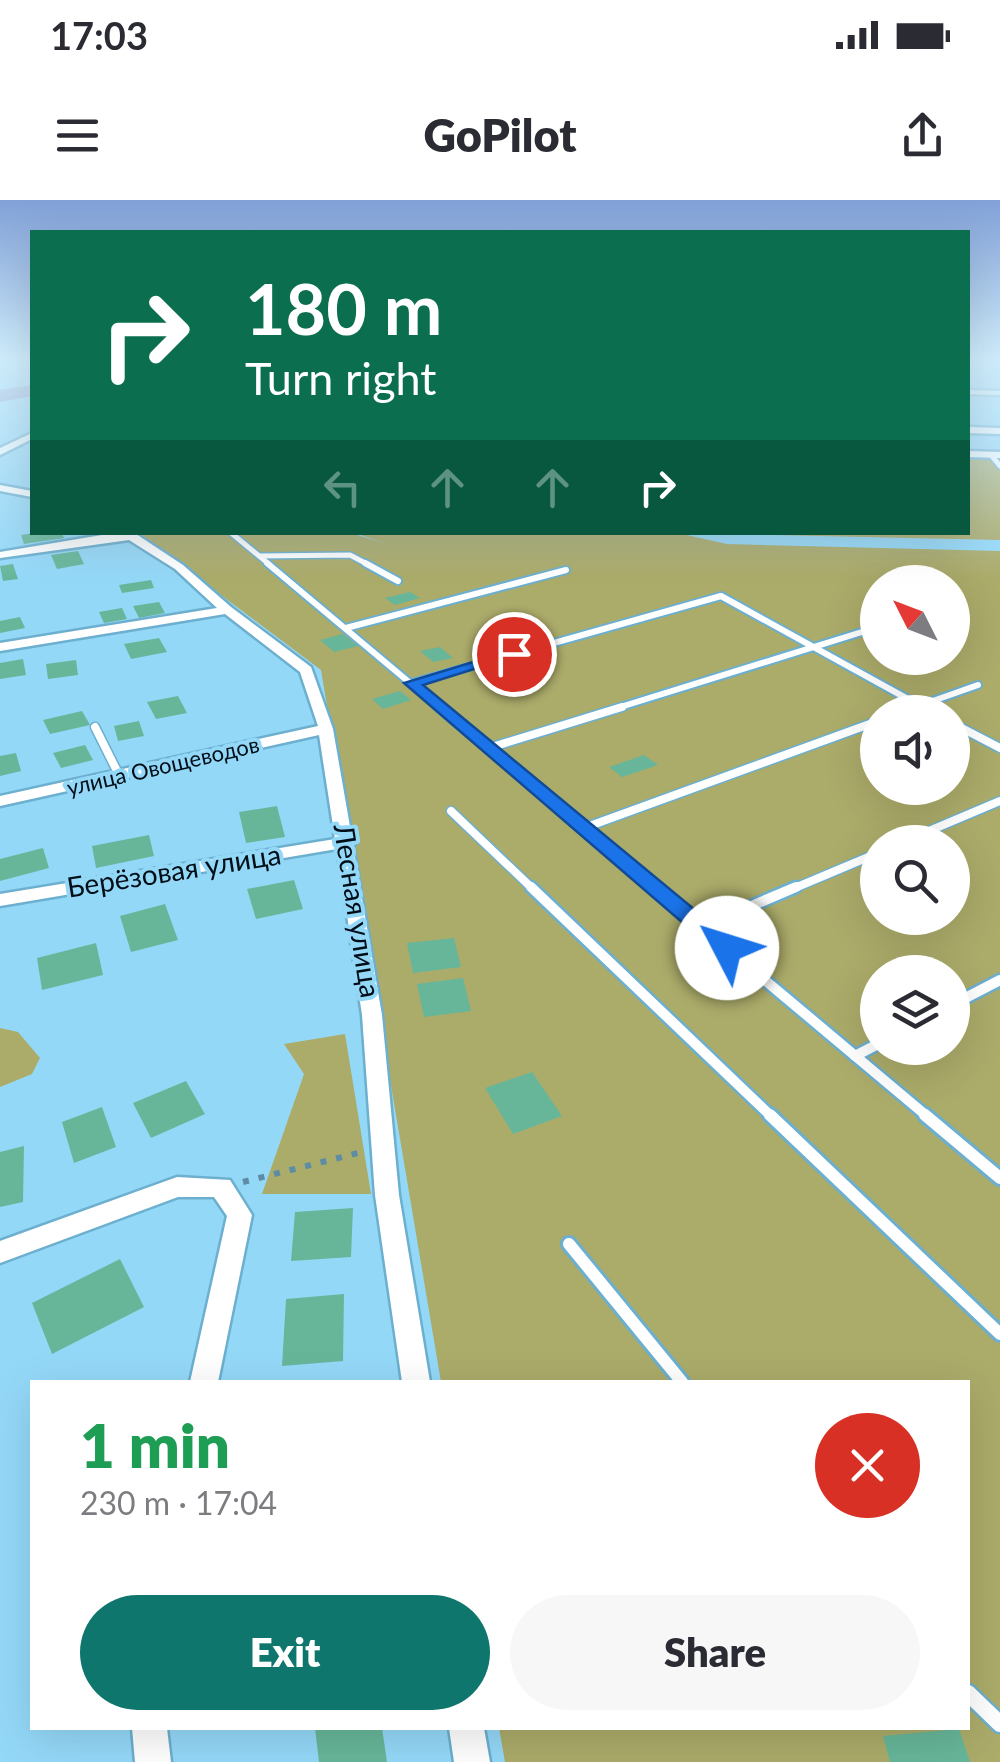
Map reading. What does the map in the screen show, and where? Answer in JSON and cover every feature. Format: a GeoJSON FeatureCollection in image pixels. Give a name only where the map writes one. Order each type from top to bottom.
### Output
{"type":"FeatureCollection","features":[{"type":"Feature","properties":{"kind":"street"},"geometry":{"type":"LineString","coordinates":[[0,452],[30,437]]}},
{"type":"Feature","properties":{"kind":"street"},"geometry":{"type":"LineString","coordinates":[[970,454],[996,455]]}},
{"type":"Feature","properties":{"kind":"street"},"geometry":{"type":"LineString","coordinates":[[0,488],[30,494]]}},
{"type":"Feature","properties":{"kind":"street"},"geometry":{"type":"LineString","coordinates":[[0,555],[122,535]]}},
{"type":"Feature","properties":{"kind":"street","name":"Лесная улица"},"geometry":{"type":"LineString","coordinates":[[130,535],[179,567],[227,610],[306,670],[326,729],[348,842],[372,1015],[384,1147],[416,1380]]}},
{"type":"Feature","properties":{"kind":"street"},"geometry":{"type":"LineString","coordinates":[[0,647],[227,610]]}},
{"type":"Feature","properties":{"kind":"street","name":"улица Овощеводов"},"geometry":{"type":"LineString","coordinates":[[0,801],[326,729]]}},
{"type":"Feature","properties":{"kind":"street","name":"Берёзовая улица"},"geometry":{"type":"LineString","coordinates":[[0,900],[348,842]]}},
{"type":"Feature","properties":{"kind":"street"},"geometry":{"type":"LineString","coordinates":[[0,1252],[177,1187],[221,1187],[240,1216],[204,1380]]}},
{"type":"Feature","properties":{"kind":"street"},"geometry":{"type":"LineString","coordinates":[[150,1730],[153,1762]]}},
{"type":"Feature","properties":{"kind":"street"},"geometry":{"type":"LineString","coordinates":[[467,1730],[472,1762]]}},
{"type":"Feature","properties":{"kind":"lane"},"geometry":{"type":"LineString","coordinates":[[996,455],[1000,466]]}},
{"type":"Feature","properties":{"kind":"lane"},"geometry":{"type":"LineString","coordinates":[[234,535],[1000,1178]]}},
{"type":"Feature","properties":{"kind":"lane"},"geometry":{"type":"LineString","coordinates":[[259,556],[350,555],[398,581]]}},
{"type":"Feature","properties":{"kind":"lane"},"geometry":{"type":"LineString","coordinates":[[346,628],[566,570]]}},
{"type":"Feature","properties":{"kind":"lane"},"geometry":{"type":"LineString","coordinates":[[412,683],[720,596],[898,695]]}},
{"type":"Feature","properties":{"kind":"lane"},"geometry":{"type":"LineString","coordinates":[[489,748],[860,632]]}},
{"type":"Feature","properties":{"kind":"lane"},"geometry":{"type":"LineString","coordinates":[[950,695],[978,685]]}},
{"type":"Feature","properties":{"kind":"lane"},"geometry":{"type":"LineString","coordinates":[[96,727],[119,776]]}},
{"type":"Feature","properties":{"kind":"lane"},"geometry":{"type":"LineString","coordinates":[[584,828],[860,728]]}},
{"type":"Feature","properties":{"kind":"lane"},"geometry":{"type":"LineString","coordinates":[[970,733],[1000,748]]}},
{"type":"Feature","properties":{"kind":"lane"},"geometry":{"type":"LineString","coordinates":[[944,825],[1000,802]]}},
{"type":"Feature","properties":{"kind":"lane"},"geometry":{"type":"LineString","coordinates":[[451,811],[1000,1334]]}},
{"type":"Feature","properties":{"kind":"lane"},"geometry":{"type":"LineString","coordinates":[[702,927],[860,861]]}},
{"type":"Feature","properties":{"kind":"lane"},"geometry":{"type":"LineString","coordinates":[[970,996],[1000,980]]}},
{"type":"Feature","properties":{"kind":"lane"},"geometry":{"type":"LineString","coordinates":[[855,1056],[860,1053]]}},
{"type":"Feature","properties":{"kind":"lane"},"geometry":{"type":"LineString","coordinates":[[570,1244],[680,1380]]}},
{"type":"Feature","properties":{"kind":"lane"},"geometry":{"type":"LineString","coordinates":[[970,1696],[1000,1724]]}},
{"type":"Feature","properties":{"kind":"path"},"geometry":{"type":"LineString","coordinates":[[221,1187],[384,1147]]}},
{"type":"Feature","properties":{"kind":"shaded area"},"geometry":{"type":"Polygon","coordinates":[[[970,456],[1000,457],[1000,540],[775,535],[970,535],[970,456]]]}},
{"type":"Feature","properties":{"kind":"shaded area"},"geometry":{"type":"Polygon","coordinates":[[[141,535],[357,535],[384,543],[361,535],[686,535],[727,544],[1000,551],[1000,1762],[505,1762],[499,1730],[970,1730],[970,1380],[441,1380],[321,670],[141,535]]]}},
{"type":"Feature","properties":{"kind":"shaded area"},"geometry":{"type":"Polygon","coordinates":[[[0,1028],[18,1032],[40,1058],[32,1074],[0,1087],[0,1028]]]}},
{"type":"Feature","properties":{"kind":"shaded area"},"geometry":{"type":"Polygon","coordinates":[[[345,1034],[371,1194],[262,1194],[304,1074],[284,1044],[345,1034]]]}},
{"type":"Feature","properties":{"kind":"building"},"geometry":{"type":"Polygon","coordinates":[[[21,535],[62,535],[64,538],[24,544],[21,535]]]}},
{"type":"Feature","properties":{"kind":"building"},"geometry":{"type":"Polygon","coordinates":[[[78,551],[84,564],[57,569],[51,555],[78,551]]]}},
{"type":"Feature","properties":{"kind":"building"},"geometry":{"type":"Polygon","coordinates":[[[13,564],[18,579],[3,581],[0,566],[13,564]]]}},
{"type":"Feature","properties":{"kind":"building"},"geometry":{"type":"Polygon","coordinates":[[[151,580],[154,588],[122,593],[119,585],[151,580]]]}},
{"type":"Feature","properties":{"kind":"building"},"geometry":{"type":"Polygon","coordinates":[[[410,592],[420,598],[395,605],[385,598],[410,592]]]}},
{"type":"Feature","properties":{"kind":"building"},"geometry":{"type":"Polygon","coordinates":[[[159,602],[165,613],[139,618],[133,606],[159,602]]]}},
{"type":"Feature","properties":{"kind":"building"},"geometry":{"type":"Polygon","coordinates":[[[122,608],[127,619],[104,623],[99,612],[122,608]]]}},
{"type":"Feature","properties":{"kind":"building"},"geometry":{"type":"Polygon","coordinates":[[[20,617],[25,628],[0,633],[0,621],[20,617]]]}},
{"type":"Feature","properties":{"kind":"building"},"geometry":{"type":"Polygon","coordinates":[[[343,634],[358,646],[334,652],[320,640],[343,634]]]}},
{"type":"Feature","properties":{"kind":"building"},"geometry":{"type":"Polygon","coordinates":[[[159,638],[167,652],[131,659],[124,644],[159,638]]]}},
{"type":"Feature","properties":{"kind":"building"},"geometry":{"type":"Polygon","coordinates":[[[440,647],[453,658],[433,662],[420,651],[440,647]]]}},
{"type":"Feature","properties":{"kind":"building"},"geometry":{"type":"Polygon","coordinates":[[[23,659],[26,675],[0,679],[0,663],[23,659]]]}},
{"type":"Feature","properties":{"kind":"building"},"geometry":{"type":"Polygon","coordinates":[[[76,660],[78,675],[48,679],[46,664],[76,660]]]}},
{"type":"Feature","properties":{"kind":"building"},"geometry":{"type":"Polygon","coordinates":[[[400,691],[411,700],[383,709],[372,699],[400,691]]]}},
{"type":"Feature","properties":{"kind":"building"},"geometry":{"type":"Polygon","coordinates":[[[178,696],[187,713],[156,719],[147,702],[178,696]]]}},
{"type":"Feature","properties":{"kind":"building"},"geometry":{"type":"Polygon","coordinates":[[[82,711],[90,725],[50,734],[43,720],[82,711]]]}},
{"type":"Feature","properties":{"kind":"building"},"geometry":{"type":"Polygon","coordinates":[[[139,721],[144,736],[118,741],[114,726],[139,721]]]}},
{"type":"Feature","properties":{"kind":"building"},"geometry":{"type":"Polygon","coordinates":[[[85,745],[93,760],[61,768],[53,753],[85,745]]]}},
{"type":"Feature","properties":{"kind":"building"},"geometry":{"type":"Polygon","coordinates":[[[16,753],[21,771],[0,776],[0,756],[16,753]]]}},
{"type":"Feature","properties":{"kind":"building"},"geometry":{"type":"Polygon","coordinates":[[[644,755],[658,765],[622,777],[609,767],[644,755]]]}},
{"type":"Feature","properties":{"kind":"building"},"geometry":{"type":"Polygon","coordinates":[[[277,806],[285,837],[246,843],[239,812],[277,806]]]}},
{"type":"Feature","properties":{"kind":"building"},"geometry":{"type":"Polygon","coordinates":[[[149,835],[154,856],[96,868],[92,846],[149,835]]]}},
{"type":"Feature","properties":{"kind":"building"},"geometry":{"type":"Polygon","coordinates":[[[43,848],[49,868],[0,881],[0,859],[43,848]]]}},
{"type":"Feature","properties":{"kind":"building"},"geometry":{"type":"Polygon","coordinates":[[[294,880],[303,909],[256,919],[247,889],[294,880]]]}},
{"type":"Feature","properties":{"kind":"building"},"geometry":{"type":"Polygon","coordinates":[[[165,904],[178,940],[131,952],[120,916],[165,904]]]}},
{"type":"Feature","properties":{"kind":"building"},"geometry":{"type":"Polygon","coordinates":[[[454,938],[461,967],[413,973],[407,943],[454,938]]]}},
{"type":"Feature","properties":{"kind":"building"},"geometry":{"type":"Polygon","coordinates":[[[96,943],[103,975],[42,990],[37,958],[96,943]]]}},
{"type":"Feature","properties":{"kind":"building"},"geometry":{"type":"Polygon","coordinates":[[[463,978],[471,1011],[424,1017],[417,984],[463,978]]]}},
{"type":"Feature","properties":{"kind":"building"},"geometry":{"type":"Polygon","coordinates":[[[532,1072],[562,1116],[513,1134],[485,1088],[532,1072]]]}},
{"type":"Feature","properties":{"kind":"building"},"geometry":{"type":"Polygon","coordinates":[[[186,1081],[205,1114],[151,1138],[133,1103],[186,1081]]]}},
{"type":"Feature","properties":{"kind":"building"},"geometry":{"type":"Polygon","coordinates":[[[102,1107],[116,1147],[74,1163],[62,1122],[102,1107]]]}},
{"type":"Feature","properties":{"kind":"building"},"geometry":{"type":"Polygon","coordinates":[[[24,1146],[23,1202],[0,1207],[0,1152],[24,1146]]]}},
{"type":"Feature","properties":{"kind":"building"},"geometry":{"type":"Polygon","coordinates":[[[353,1208],[351,1257],[291,1261],[295,1212],[353,1208]]]}},
{"type":"Feature","properties":{"kind":"building"},"geometry":{"type":"Polygon","coordinates":[[[120,1259],[144,1307],[52,1354],[32,1303],[120,1259]]]}},
{"type":"Feature","properties":{"kind":"building"},"geometry":{"type":"Polygon","coordinates":[[[344,1294],[343,1361],[282,1366],[286,1299],[344,1294]]]}},
{"type":"Feature","properties":{"kind":"building"},"geometry":{"type":"Polygon","coordinates":[[[315,1730],[382,1730],[387,1762],[319,1762],[315,1730]]]}},
{"type":"Feature","properties":{"kind":"building"},"geometry":{"type":"Polygon","coordinates":[[[959,1730],[970,1762],[890,1762],[883,1736],[959,1730]]]}},
{"type":"Feature","properties":{"kind":"route"},"geometry":{"type":"LineString","coordinates":[[514,654],[412,683],[727,948]]}}]}
